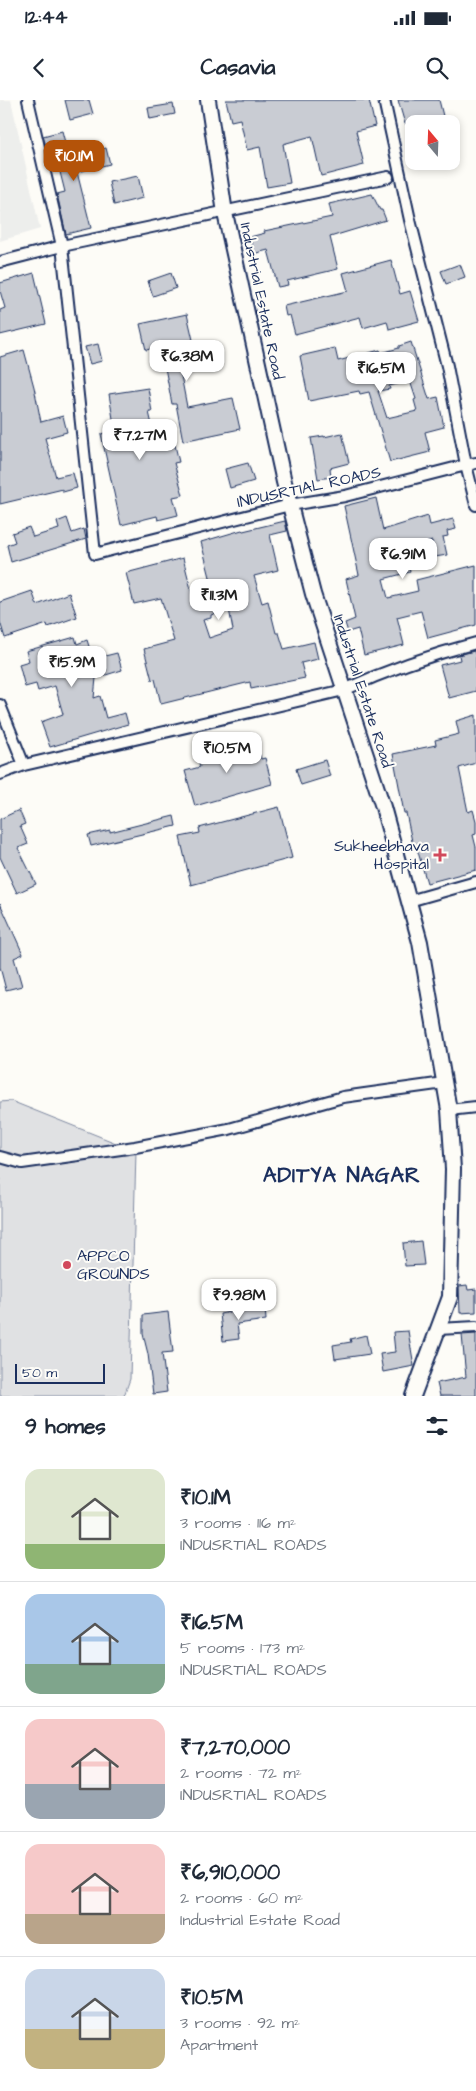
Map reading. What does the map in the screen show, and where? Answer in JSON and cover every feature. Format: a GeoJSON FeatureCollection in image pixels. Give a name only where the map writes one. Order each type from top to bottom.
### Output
{"type":"FeatureCollection","features":[{"type":"Feature","properties":{"kind":"main road","name":"Industrial Estate Road"},"geometry":{"type":"LineString","coordinates":[[208,100],[225,213],[290,505],[313,594],[383,807],[420,942],[449,1110],[453,1169],[450,1296],[413,1396]]}},
{"type":"Feature","properties":{"kind":"street"},"geometry":{"type":"LineString","coordinates":[[28,100],[62,246]]}},
{"type":"Feature","properties":{"kind":"street"},"geometry":{"type":"LineString","coordinates":[[384,100],[410,220],[471,464],[476,505]]}},
{"type":"Feature","properties":{"kind":"street"},"geometry":{"type":"LineString","coordinates":[[0,262],[62,246],[388,177]]}},
{"type":"Feature","properties":{"kind":"street","name":"INDUSRTIAL ROADS"},"geometry":{"type":"LineString","coordinates":[[62,246],[95,554],[290,505],[345,496],[471,464]]}},
{"type":"Feature","properties":{"kind":"street"},"geometry":{"type":"LineString","coordinates":[[0,774],[24,765],[344,690],[426,656],[476,643]]}},
{"type":"Feature","properties":{"kind":"street"},"geometry":{"type":"LineString","coordinates":[[0,705],[24,765]]}},
{"type":"Feature","properties":{"kind":"street"},"geometry":{"type":"LineString","coordinates":[[409,902],[476,882]]}},
{"type":"Feature","properties":{"kind":"street"},"geometry":{"type":"LineString","coordinates":[[0,1157],[22,1164],[135,1147],[229,1129],[343,1097],[444,1083]]}},
{"type":"Feature","properties":{"kind":"street"},"geometry":{"type":"LineString","coordinates":[[449,1110],[476,1108]]}},
{"type":"Feature","properties":{"kind":"street"},"geometry":{"type":"LineString","coordinates":[[438,1330],[476,1327]]}},
{"type":"Feature","properties":{"kind":"shaded area"},"geometry":{"type":"Polygon","coordinates":[[[0,100],[11,100],[40,229],[0,241],[0,100]]]}},
{"type":"Feature","properties":{"kind":"shaded area","name":"APPCO GROUNDS"},"geometry":{"type":"Polygon","coordinates":[[[11,1101],[136,1151],[130,1379],[124,1396],[0,1396],[0,1102],[11,1101]]]}},
{"type":"Feature","properties":{"kind":"building"},"geometry":{"type":"Polygon","coordinates":[[[65,100],[89,100],[93,114],[70,120],[65,100]]]}},
{"type":"Feature","properties":{"kind":"building"},"geometry":{"type":"Polygon","coordinates":[[[226,100],[369,100],[375,126],[356,131],[364,165],[321,176],[312,136],[283,144],[290,183],[267,187],[260,147],[247,150],[240,119],[231,121],[226,100]]]}},
{"type":"Feature","properties":{"kind":"building"},"geometry":{"type":"Polygon","coordinates":[[[398,100],[439,100],[443,115],[405,115],[405,124],[398,100]]]}},
{"type":"Feature","properties":{"kind":"building"},"geometry":{"type":"Polygon","coordinates":[[[173,104],[175,114],[150,119],[148,108],[173,104]]]}},
{"type":"Feature","properties":{"kind":"building"},"geometry":{"type":"Polygon","coordinates":[[[62,131],[69,158],[106,148],[110,164],[77,172],[91,228],[66,234],[57,194],[65,192],[53,144],[46,146],[43,136],[62,131]]]}},
{"type":"Feature","properties":{"kind":"building"},"geometry":{"type":"Polygon","coordinates":[[[138,176],[143,198],[114,205],[109,182],[138,176]]]}},
{"type":"Feature","properties":{"kind":"building"},"geometry":{"type":"Polygon","coordinates":[[[372,194],[386,220],[330,237],[338,269],[287,281],[288,285],[278,287],[268,250],[253,254],[250,237],[265,233],[264,231],[332,217],[329,204],[372,194]]]}},
{"type":"Feature","properties":{"kind":"building"},"geometry":{"type":"Polygon","coordinates":[[[391,260],[400,294],[410,291],[419,321],[389,329],[387,321],[363,328],[360,317],[295,334],[290,315],[286,316],[284,306],[348,291],[343,273],[391,260]]]}},
{"type":"Feature","properties":{"kind":"building"},"geometry":{"type":"Polygon","coordinates":[[[460,264],[465,277],[446,284],[441,271],[460,264]]]}},
{"type":"Feature","properties":{"kind":"building"},"geometry":{"type":"Polygon","coordinates":[[[34,273],[46,324],[0,335],[0,310],[5,308],[0,291],[0,283],[34,273]]]}},
{"type":"Feature","properties":{"kind":"building"},"geometry":{"type":"Polygon","coordinates":[[[171,273],[176,288],[153,296],[148,281],[171,273]]]}},
{"type":"Feature","properties":{"kind":"building"},"geometry":{"type":"Polygon","coordinates":[[[187,314],[193,340],[175,344],[187,407],[233,398],[240,429],[183,441],[176,404],[172,404],[161,347],[146,350],[140,324],[187,314]]]}},
{"type":"Feature","properties":{"kind":"building"},"geometry":{"type":"Polygon","coordinates":[[[411,342],[429,399],[438,397],[444,427],[425,432],[430,452],[390,462],[369,392],[360,394],[359,391],[309,401],[300,356],[335,348],[338,361],[380,350],[381,353],[399,348],[399,346],[411,342]],[[410,381],[389,386],[390,389],[378,391],[387,418],[417,411],[414,400],[416,399],[410,381]]]}},
{"type":"Feature","properties":{"kind":"building"},"geometry":{"type":"Polygon","coordinates":[[[98,344],[102,361],[90,364],[85,347],[98,344]]]}},
{"type":"Feature","properties":{"kind":"building"},"geometry":{"type":"Polygon","coordinates":[[[24,350],[41,422],[63,416],[67,432],[45,438],[56,477],[73,473],[77,488],[63,492],[63,489],[0,504],[0,357],[24,350]]]}},
{"type":"Feature","properties":{"kind":"building"},"geometry":{"type":"Polygon","coordinates":[[[148,388],[152,412],[149,412],[157,446],[174,441],[179,462],[174,463],[183,495],[173,497],[178,515],[158,520],[157,516],[121,525],[101,434],[115,431],[109,394],[148,388]]]}},
{"type":"Feature","properties":{"kind":"building"},"geometry":{"type":"Polygon","coordinates":[[[342,433],[349,463],[330,468],[331,477],[318,479],[311,438],[342,433]]]}},
{"type":"Feature","properties":{"kind":"building"},"geometry":{"type":"Polygon","coordinates":[[[248,463],[254,481],[230,488],[225,469],[248,463]]]}},
{"type":"Feature","properties":{"kind":"building"},"geometry":{"type":"Polygon","coordinates":[[[376,498],[383,530],[428,516],[430,525],[453,519],[456,529],[447,531],[448,536],[443,537],[447,555],[435,557],[432,541],[414,546],[417,561],[408,563],[410,572],[383,579],[388,598],[418,591],[416,580],[476,565],[476,625],[428,638],[421,611],[397,617],[404,645],[364,655],[358,629],[348,632],[345,623],[355,619],[346,579],[359,575],[344,506],[376,498]]]}},
{"type":"Feature","properties":{"kind":"building"},"geometry":{"type":"Polygon","coordinates":[[[67,518],[72,533],[84,529],[86,539],[11,562],[7,545],[15,542],[12,533],[29,527],[33,537],[59,529],[57,522],[67,518]]]}},
{"type":"Feature","properties":{"kind":"building"},"geometry":{"type":"Polygon","coordinates":[[[285,521],[287,531],[270,535],[278,570],[254,576],[262,603],[268,601],[276,633],[279,633],[284,649],[314,642],[318,659],[301,663],[305,678],[251,689],[250,682],[161,704],[155,679],[152,680],[144,649],[174,641],[161,598],[134,604],[126,573],[183,558],[195,605],[199,604],[200,608],[224,601],[220,583],[212,585],[201,542],[285,521]],[[229,609],[203,620],[209,638],[233,630],[229,609]]]}},
{"type":"Feature","properties":{"kind":"building"},"geometry":{"type":"Polygon","coordinates":[[[32,591],[37,605],[69,593],[77,617],[48,627],[47,624],[5,638],[0,622],[0,602],[32,591]]]}},
{"type":"Feature","properties":{"kind":"building"},"geometry":{"type":"Polygon","coordinates":[[[75,637],[77,644],[87,640],[93,659],[117,653],[122,670],[96,678],[94,698],[100,696],[106,718],[125,713],[128,724],[50,747],[41,722],[63,714],[55,686],[38,691],[36,684],[25,687],[19,664],[29,661],[26,651],[75,637]]]}},
{"type":"Feature","properties":{"kind":"building"},"geometry":{"type":"Polygon","coordinates":[[[474,651],[476,656],[476,691],[449,698],[440,665],[460,660],[459,655],[474,651]]]}},
{"type":"Feature","properties":{"kind":"building"},"geometry":{"type":"Polygon","coordinates":[[[476,715],[476,763],[459,768],[468,812],[473,810],[476,821],[476,834],[473,835],[476,847],[476,870],[427,883],[416,845],[413,846],[406,813],[404,813],[393,754],[436,745],[435,740],[459,734],[456,721],[476,715]]]}},
{"type":"Feature","properties":{"kind":"building"},"geometry":{"type":"Polygon","coordinates":[[[239,743],[243,755],[259,751],[261,759],[265,758],[272,784],[195,806],[185,771],[200,767],[197,755],[239,743]]]}},
{"type":"Feature","properties":{"kind":"building"},"geometry":{"type":"Polygon","coordinates":[[[325,760],[330,776],[301,785],[296,769],[325,760]]]}},
{"type":"Feature","properties":{"kind":"building"},"geometry":{"type":"Polygon","coordinates":[[[279,807],[292,858],[191,885],[180,837],[200,833],[199,828],[279,807]]]}},
{"type":"Feature","properties":{"kind":"building"},"geometry":{"type":"Polygon","coordinates":[[[19,810],[25,824],[20,826],[28,844],[18,848],[36,884],[17,893],[0,857],[0,819],[19,810]]]}},
{"type":"Feature","properties":{"kind":"building"},"geometry":{"type":"Polygon","coordinates":[[[174,816],[176,826],[91,846],[88,835],[110,830],[110,832],[174,816]]]}},
{"type":"Feature","properties":{"kind":"building"},"geometry":{"type":"Polygon","coordinates":[[[0,903],[23,954],[14,958],[22,986],[6,990],[0,967],[0,903]]]}},
{"type":"Feature","properties":{"kind":"building"},"geometry":{"type":"Polygon","coordinates":[[[421,1241],[424,1265],[405,1266],[403,1243],[421,1241]]]}},
{"type":"Feature","properties":{"kind":"building"},"geometry":{"type":"Polygon","coordinates":[[[467,1285],[468,1290],[476,1289],[476,1312],[460,1313],[459,1286],[467,1285]]]}},
{"type":"Feature","properties":{"kind":"building"},"geometry":{"type":"Polygon","coordinates":[[[265,1308],[266,1320],[237,1324],[239,1339],[223,1341],[220,1314],[265,1308]]]}},
{"type":"Feature","properties":{"kind":"building"},"geometry":{"type":"Polygon","coordinates":[[[168,1312],[173,1352],[162,1353],[167,1392],[153,1394],[148,1354],[143,1334],[143,1315],[168,1312]]]}},
{"type":"Feature","properties":{"kind":"building"},"geometry":{"type":"Polygon","coordinates":[[[408,1331],[414,1366],[383,1372],[380,1354],[395,1352],[393,1332],[408,1331]]]}},
{"type":"Feature","properties":{"kind":"building"},"geometry":{"type":"Polygon","coordinates":[[[476,1334],[476,1396],[440,1396],[437,1383],[466,1377],[462,1335],[476,1334]]]}},
{"type":"Feature","properties":{"kind":"building"},"geometry":{"type":"Polygon","coordinates":[[[366,1335],[370,1354],[335,1359],[333,1345],[351,1342],[350,1339],[366,1335]]]}},
{"type":"Feature","properties":{"kind":"place","name":"Sukheebhava Hospital"},"geometry":{"type":"Point","coordinates":[440,855]}},
{"type":"Feature","properties":{"kind":"place","name":"APPCO GROUNDS"},"geometry":{"type":"Point","coordinates":[67,1265]}},
{"type":"Feature","properties":{"kind":"district","name":"ADITYA NAGAR"},"geometry":{"type":"Point","coordinates":[342,1175]}}]}
